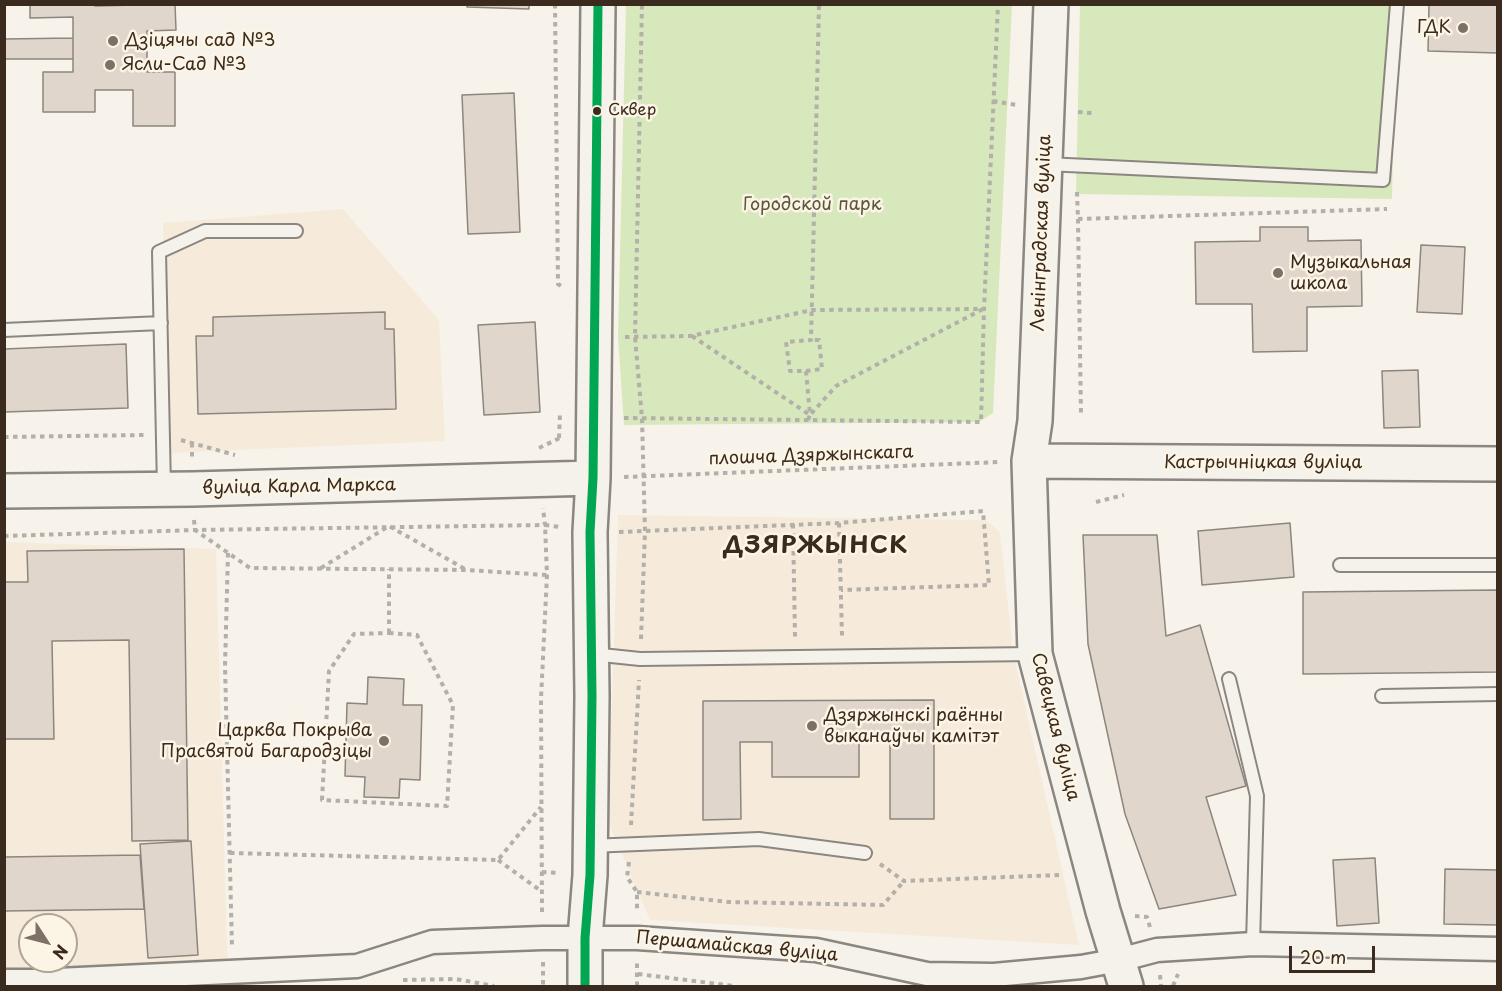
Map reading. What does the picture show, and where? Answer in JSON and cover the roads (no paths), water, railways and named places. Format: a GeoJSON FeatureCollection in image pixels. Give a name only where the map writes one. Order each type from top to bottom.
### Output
{"type":"FeatureCollection","features":[{"type":"Feature","properties":{"kind":"main road"},"geometry":{"type":"LineString","coordinates":[[585,987],[585,938],[590,875],[590,532],[593,478],[598,4]]}},
{"type":"Feature","properties":{"kind":"main road","name":"Ленінградская вуліца"},"geometry":{"type":"LineString","coordinates":[[1029,461],[1035,421],[1051,4]]}},
{"type":"Feature","properties":{"kind":"main road","name":"Кастрычніцкая вуліца"},"geometry":{"type":"LineString","coordinates":[[1029,461],[1497,464]]}},
{"type":"Feature","properties":{"kind":"main road","name":"Савецкая вуліца"},"geometry":{"type":"LineString","coordinates":[[1029,461],[1035,654],[1102,911],[1123,973]]}},
{"type":"Feature","properties":{"kind":"main road","name":"вуліца Карла Маркса"},"geometry":{"type":"LineString","coordinates":[[4,490],[178,489],[593,478]]}},
{"type":"Feature","properties":{"kind":"street","name":"Першамайская вуліца"},"geometry":{"type":"LineString","coordinates":[[4,981],[36,984],[357,966],[432,942],[585,938],[637,938],[816,950],[927,974],[994,975],[1081,967],[1123,973],[1157,950],[1253,944],[1497,949]]}},
{"type":"Feature","properties":{"kind":"lane"},"geometry":{"type":"LineString","coordinates":[[1045,164],[1383,180],[1397,4]]}},
{"type":"Feature","properties":{"kind":"lane"},"geometry":{"type":"LineString","coordinates":[[178,489],[163,434],[159,252],[205,231],[296,231]]}},
{"type":"Feature","properties":{"kind":"lane"},"geometry":{"type":"LineString","coordinates":[[4,330],[161,324]]}},
{"type":"Feature","properties":{"kind":"lane"},"geometry":{"type":"LineString","coordinates":[[1340,565],[1497,565]]}},
{"type":"Feature","properties":{"kind":"lane"},"geometry":{"type":"LineString","coordinates":[[591,653],[640,659],[1035,654]]}},
{"type":"Feature","properties":{"kind":"lane"},"geometry":{"type":"LineString","coordinates":[[1229,679],[1257,796],[1253,944]]}},
{"type":"Feature","properties":{"kind":"lane"},"geometry":{"type":"LineString","coordinates":[[1382,696],[1497,694]]}},
{"type":"Feature","properties":{"kind":"lane"},"geometry":{"type":"LineString","coordinates":[[589,846],[759,839],[865,853]]}},
{"type":"Feature","properties":{"kind":"place","name":"ГДК"},"geometry":{"type":"Point","coordinates":[1463,28]}},
{"type":"Feature","properties":{"kind":"place","name":"Дзіцячы сад №3"},"geometry":{"type":"Point","coordinates":[113,41]}},
{"type":"Feature","properties":{"kind":"place","name":"Ясли-Сад №3"},"geometry":{"type":"Point","coordinates":[110,65]}},
{"type":"Feature","properties":{"kind":"place","name":"Сквер"},"geometry":{"type":"Point","coordinates":[597,111]}},
{"type":"Feature","properties":{"kind":"place","name":"Музыкальная школа"},"geometry":{"type":"Point","coordinates":[1278,273]}},
{"type":"Feature","properties":{"kind":"place","name":"Дзяржынскі раённы выканаўчы камітэт"},"geometry":{"type":"Point","coordinates":[812,726]}},
{"type":"Feature","properties":{"kind":"place","name":"Царква Покрыва Прасвятой Багародзіцы"},"geometry":{"type":"Point","coordinates":[384,741]}},
{"type":"Feature","properties":{"kind":"district","name":"ДЗЯРЖЫНСК"},"geometry":{"type":"Point","coordinates":[816,546]}},
{"type":"Feature","properties":{"kind":"park label","name":"Городской парк"},"geometry":{"type":"Point","coordinates":[812,205]}}]}
